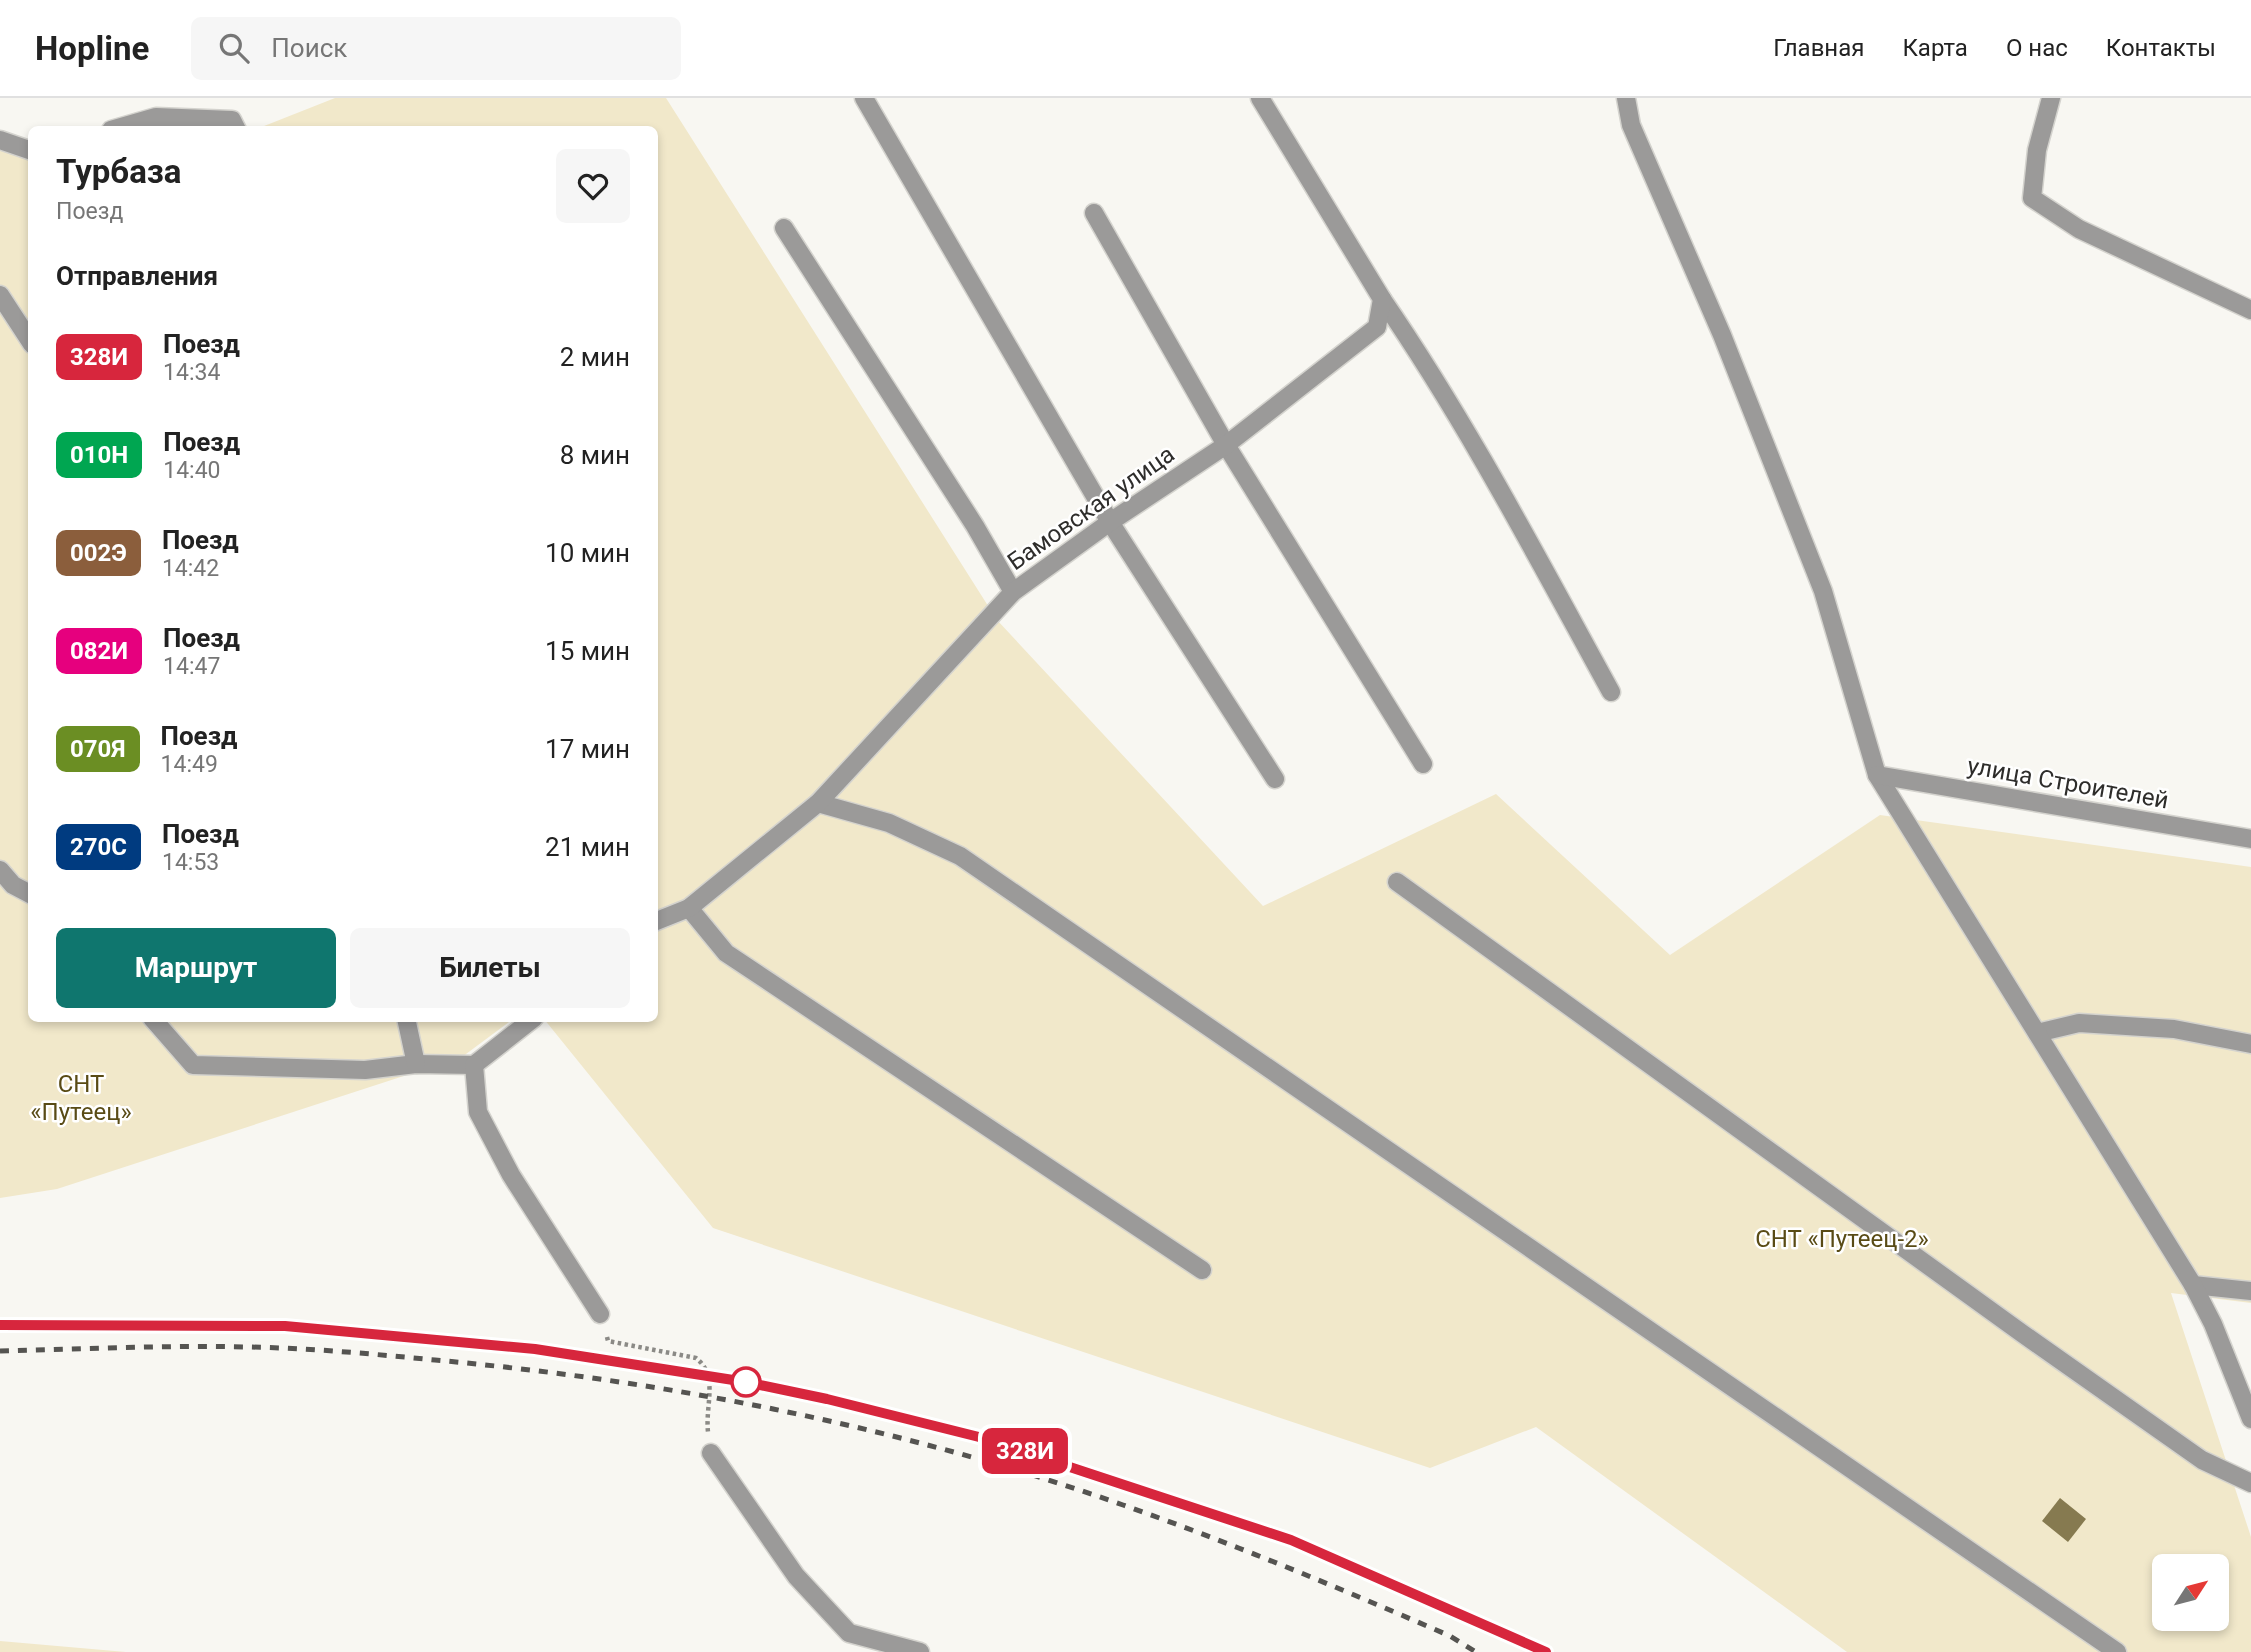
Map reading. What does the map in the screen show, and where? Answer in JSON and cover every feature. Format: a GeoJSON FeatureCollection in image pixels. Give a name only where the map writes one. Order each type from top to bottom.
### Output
{"type":"FeatureCollection","features":[{"type":"Feature","properties":{"kind":"street"},"geometry":{"type":"LineString","coordinates":[[864,98],[1110,522],[1275,779]]}},
{"type":"Feature","properties":{"kind":"street"},"geometry":{"type":"LineString","coordinates":[[1260,98],[1493,476],[1611,692]]}},
{"type":"Feature","properties":{"kind":"street"},"geometry":{"type":"LineString","coordinates":[[1626,98],[1631,125],[1722,335],[1823,591],[1877,775],[2193,1285],[2213,1324],[2251,1419]]}},
{"type":"Feature","properties":{"kind":"street"},"geometry":{"type":"LineString","coordinates":[[2051,98],[2037,150],[2032,198],[2079,229],[2251,310]]}},
{"type":"Feature","properties":{"kind":"street"},"geometry":{"type":"LineString","coordinates":[[125,126],[156,117],[232,120],[235,126]]}},
{"type":"Feature","properties":{"kind":"street"},"geometry":{"type":"LineString","coordinates":[[0,140],[28,149]]}},
{"type":"Feature","properties":{"kind":"street"},"geometry":{"type":"LineString","coordinates":[[1094,214],[1226,445],[1423,764]]}},
{"type":"Feature","properties":{"kind":"street"},"geometry":{"type":"LineString","coordinates":[[785,228],[975,526],[1013,592]]}},
{"type":"Feature","properties":{"kind":"street"},"geometry":{"type":"LineString","coordinates":[[0,295],[28,338]]}},
{"type":"Feature","properties":{"kind":"street","name":"Бамовская улица"},"geometry":{"type":"LineString","coordinates":[[658,920],[689,908],[818,803],[1013,592],[1110,522],[1226,445],[1377,327],[1382,299]]}},
{"type":"Feature","properties":{"kind":"street","name":"улица Строителей"},"geometry":{"type":"LineString","coordinates":[[1877,775],[2251,839]]}},
{"type":"Feature","properties":{"kind":"street"},"geometry":{"type":"LineString","coordinates":[[818,803],[889,823],[960,856],[2117,1652]]}},
{"type":"Feature","properties":{"kind":"street"},"geometry":{"type":"LineString","coordinates":[[0,870],[13,885],[28,893]]}},
{"type":"Feature","properties":{"kind":"street"},"geometry":{"type":"LineString","coordinates":[[1397,882],[2022,1334],[2202,1460],[2251,1483]]}},
{"type":"Feature","properties":{"kind":"street"},"geometry":{"type":"LineString","coordinates":[[689,908],[726,953],[1202,1270]]}},
{"type":"Feature","properties":{"kind":"street"},"geometry":{"type":"LineString","coordinates":[[155,1022],[193,1065],[365,1070],[416,1064],[474,1065],[529,1022]]}},
{"type":"Feature","properties":{"kind":"street"},"geometry":{"type":"LineString","coordinates":[[407,1022],[416,1064]]}},
{"type":"Feature","properties":{"kind":"street"},"geometry":{"type":"LineString","coordinates":[[2037,1033],[2079,1023],[2174,1029],[2251,1044]]}},
{"type":"Feature","properties":{"kind":"street"},"geometry":{"type":"LineString","coordinates":[[474,1065],[478,1112],[511,1175],[600,1314]]}},
{"type":"Feature","properties":{"kind":"street"},"geometry":{"type":"LineString","coordinates":[[2193,1285],[2251,1291]]}},
{"type":"Feature","properties":{"kind":"street"},"geometry":{"type":"LineString","coordinates":[[711,1453],[796,1576],[849,1633],[920,1652]]}},
{"type":"Feature","properties":{"kind":"path"},"geometry":{"type":"LineString","coordinates":[[600,1314],[608,1341],[696,1358],[703,1364],[710,1376],[707,1419],[711,1453]]}},
{"type":"Feature","properties":{"kind":"green space","name":"СНТ «Путеец-2»"},"geometry":{"type":"Polygon","coordinates":[[[335,98],[666,98],[997,620],[1263,906],[1496,794],[1670,955],[1880,815],[2251,867],[2251,1303],[2171,1293],[2251,1537],[2251,1652],[1847,1652],[1536,1427],[1430,1468],[713,1228],[546,1022],[658,1022],[658,126],[264,126],[335,98]]]}},
{"type":"Feature","properties":{"kind":"green space","name":"СНТ «Путеец»"},"geometry":{"type":"Polygon","coordinates":[[[28,143],[28,1022],[509,1022],[462,1057],[57,1189],[0,1198],[0,144],[28,143]]]}},
{"type":"Feature","properties":{"kind":"green space"},"geometry":{"type":"Polygon","coordinates":[[[0,1641],[126,1652],[0,1652],[0,1641]]]}},
{"type":"Feature","properties":{"kind":"building"},"geometry":{"type":"Polygon","coordinates":[[[2060,1498],[2086,1519],[2068,1542],[2042,1521],[2060,1498]]]}},
{"type":"Feature","properties":{"kind":"railway"},"geometry":{"type":"LineString","coordinates":[[0,1325],[258,1323],[535,1349],[746,1382],[827,1399],[979,1437],[1127,1483],[1291,1540],[1546,1652]]}},
{"type":"Feature","properties":{"kind":"railway"},"geometry":{"type":"LineString","coordinates":[[0,1351],[217,1347],[342,1352],[522,1369],[784,1411],[955,1452],[1123,1505],[1328,1584],[1450,1636],[1476,1652]]}},
{"type":"Feature","properties":{"kind":"train","name":"328И"},"geometry":{"type":"LineString","coordinates":[[0,1325],[285,1326],[535,1349],[746,1382],[827,1399],[979,1437],[1127,1483],[1291,1540],[1546,1652]]}}]}
